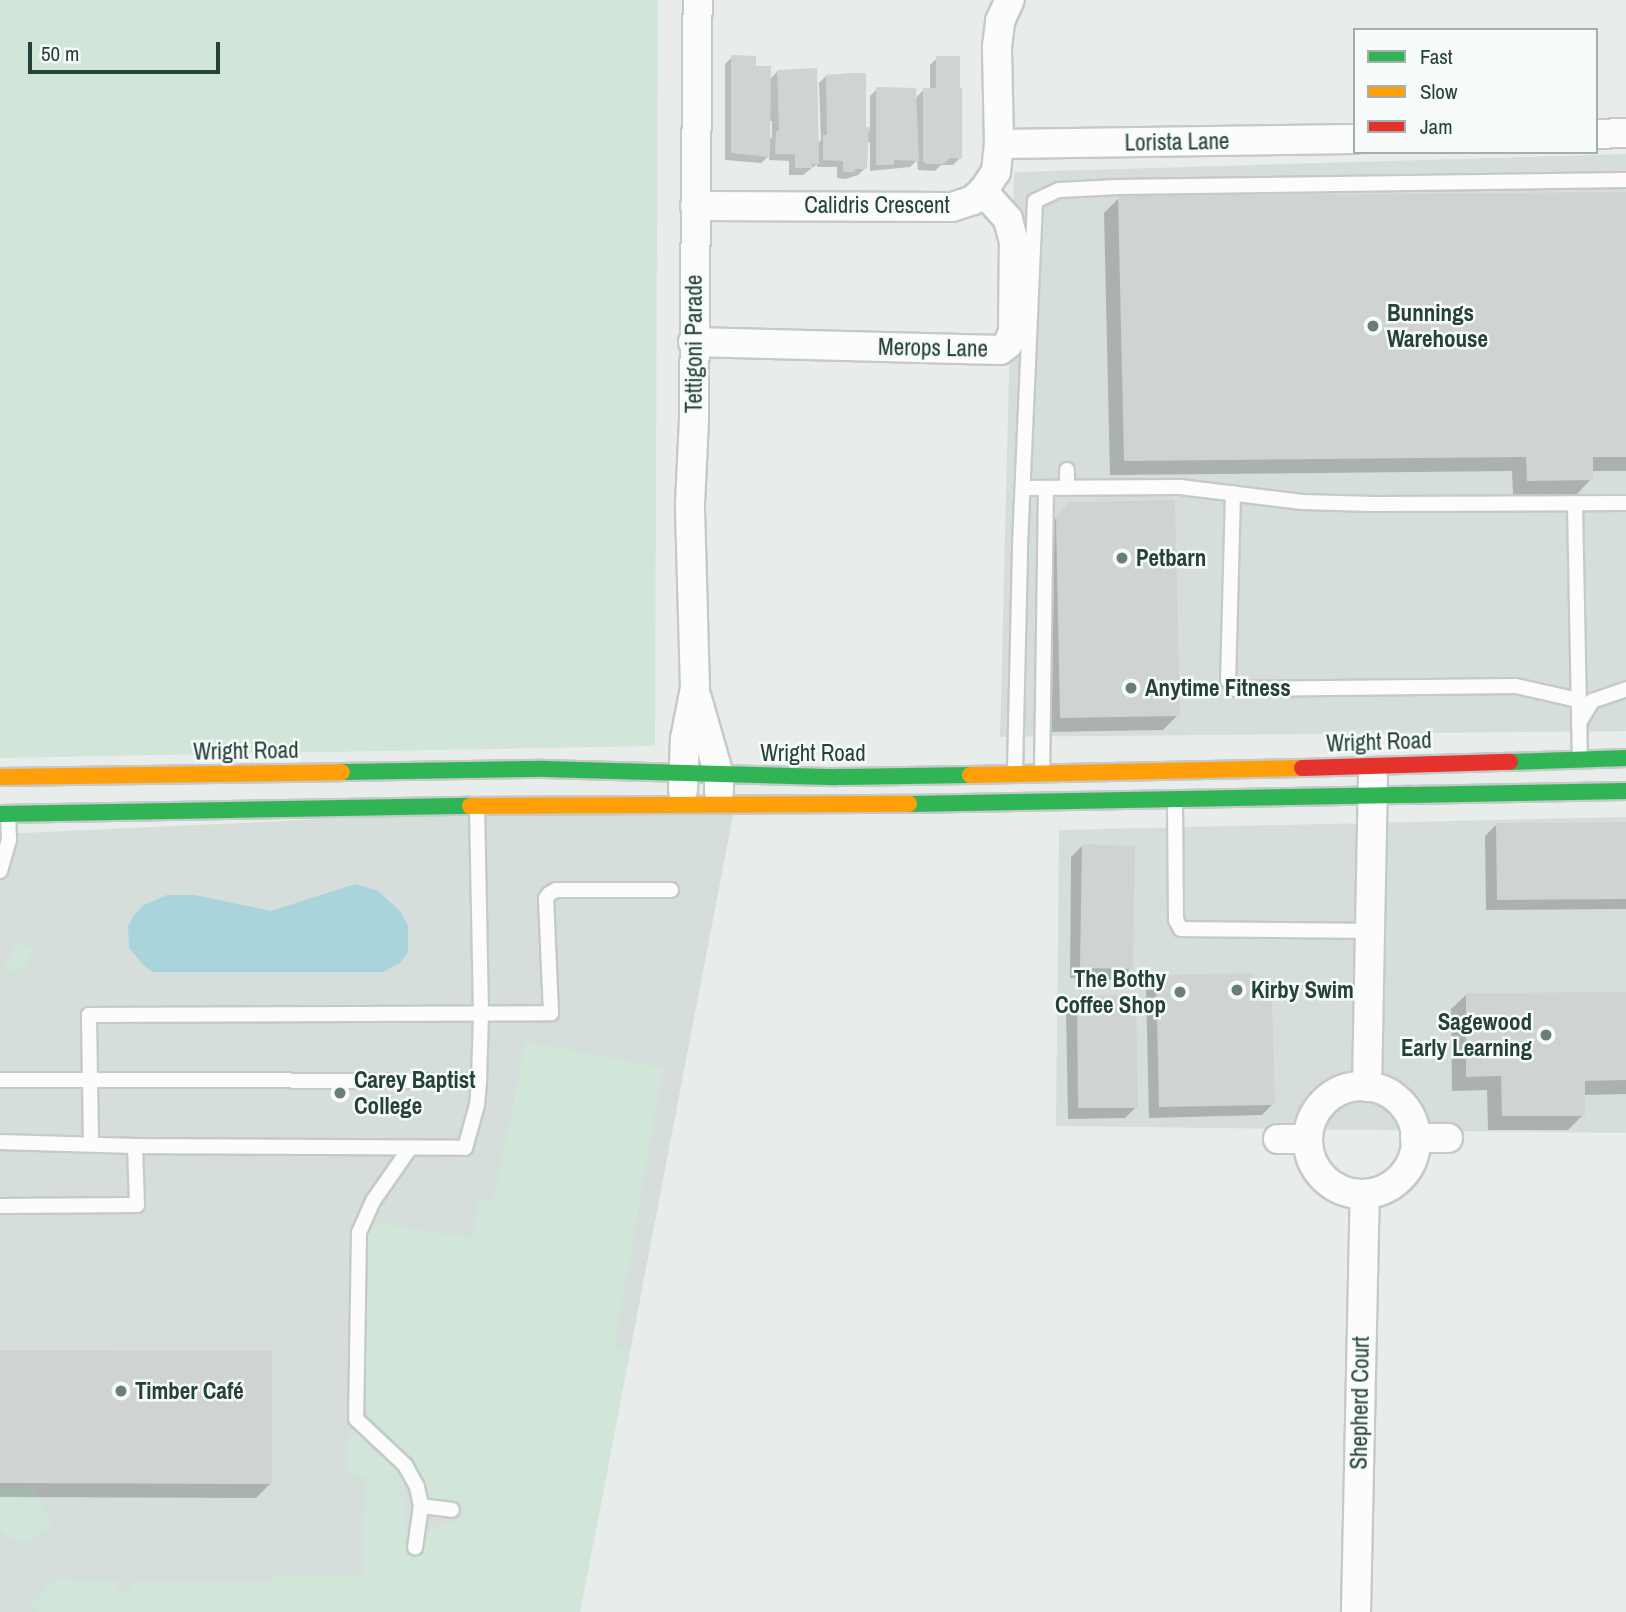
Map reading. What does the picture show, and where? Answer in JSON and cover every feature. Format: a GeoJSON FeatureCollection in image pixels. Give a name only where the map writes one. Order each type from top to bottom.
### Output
{"type":"FeatureCollection","features":[{"type":"Feature","properties":{"kind":"street","name":"Tettigoni Parade"},"geometry":{"type":"LineString","coordinates":[[684,805],[682,774],[695,688],[690,503],[698,0]]}},
{"type":"Feature","properties":{"kind":"street","name":"Calidris Crescent"},"geometry":{"type":"LineString","coordinates":[[695,206],[952,207],[973,200],[996,172],[999,144],[1000,22],[1010,0]]}},
{"type":"Feature","properties":{"kind":"street"},"geometry":{"type":"LineString","coordinates":[[1598,134],[1626,134]]}},
{"type":"Feature","properties":{"kind":"street","name":"Lorista Lane"},"geometry":{"type":"LineString","coordinates":[[999,144],[1353,139]]}},
{"type":"Feature","properties":{"kind":"street","name":"Merops Lane"},"geometry":{"type":"LineString","coordinates":[[694,342],[999,350],[1008,344],[1013,331],[1014,243],[1008,219],[983,191]]}},
{"type":"Feature","properties":{"kind":"street","name":"Tettigoni Parade"},"geometry":{"type":"LineString","coordinates":[[695,688],[719,775],[720,806]]}},
{"type":"Feature","properties":{"kind":"street","name":"Wright Road"},"geometry":{"type":"LineString","coordinates":[[4,814],[476,788],[544,769],[719,775],[1042,774],[1626,758]]}},
{"type":"Feature","properties":{"kind":"street"},"geometry":{"type":"LineString","coordinates":[[1367,1087],[1373,765]]}},
{"type":"Feature","properties":{"kind":"street","name":"Wright Road"},"geometry":{"type":"LineString","coordinates":[[0,777],[476,788],[720,806],[1374,798],[1579,790],[1626,791]]}},
{"type":"Feature","properties":{"kind":"street"},"geometry":{"type":"LineString","coordinates":[[1349,1087],[1367,1087],[1384,1091],[1399,1102],[1410,1115],[1415,1138],[1409,1167],[1398,1181],[1383,1191],[1365,1195],[1347,1193],[1331,1185],[1318,1173],[1310,1157],[1307,1139],[1319,1106],[1332,1094],[1349,1087]]}},
{"type":"Feature","properties":{"kind":"street"},"geometry":{"type":"LineString","coordinates":[[1415,1138],[1448,1138]]}},
{"type":"Feature","properties":{"kind":"street"},"geometry":{"type":"LineString","coordinates":[[1278,1139],[1307,1139]]}},
{"type":"Feature","properties":{"kind":"street","name":"Shepherd Court"},"geometry":{"type":"LineString","coordinates":[[1356,1612],[1365,1195]]}},
{"type":"Feature","properties":{"kind":"lane"},"geometry":{"type":"LineString","coordinates":[[1015,803],[1023,488],[1035,201],[1059,190],[1118,187],[1626,180]]}},
{"type":"Feature","properties":{"kind":"lane"},"geometry":{"type":"LineString","coordinates":[[1067,470],[1067,488]]}},
{"type":"Feature","properties":{"kind":"lane"},"geometry":{"type":"LineString","coordinates":[[1023,488],[1180,487],[1302,502],[1373,505],[1626,503]]}},
{"type":"Feature","properties":{"kind":"lane"},"geometry":{"type":"LineString","coordinates":[[1044,803],[1042,774],[1046,488]]}},
{"type":"Feature","properties":{"kind":"lane"},"geometry":{"type":"LineString","coordinates":[[1233,493],[1228,680],[1235,689],[1516,686],[1578,700]]}},
{"type":"Feature","properties":{"kind":"lane"},"geometry":{"type":"LineString","coordinates":[[1575,503],[1579,790]]}},
{"type":"Feature","properties":{"kind":"lane"},"geometry":{"type":"LineString","coordinates":[[1579,724],[1592,701],[1626,689]]}},
{"type":"Feature","properties":{"kind":"lane"},"geometry":{"type":"LineString","coordinates":[[0,1142],[135,1146],[465,1148],[477,1105],[479,1081],[481,1014],[476,788]]}},
{"type":"Feature","properties":{"kind":"lane"},"geometry":{"type":"LineString","coordinates":[[1175,800],[1176,920],[1181,929],[1371,931]]}},
{"type":"Feature","properties":{"kind":"lane"},"geometry":{"type":"LineString","coordinates":[[0,871],[9,840],[4,814]]}},
{"type":"Feature","properties":{"kind":"lane"},"geometry":{"type":"LineString","coordinates":[[91,1144],[89,1015],[551,1013],[546,898],[556,890],[671,890]]}},
{"type":"Feature","properties":{"kind":"lane"},"geometry":{"type":"LineString","coordinates":[[0,1080],[479,1081]]}},
{"type":"Feature","properties":{"kind":"lane"},"geometry":{"type":"LineString","coordinates":[[0,1206],[137,1205],[135,1146]]}},
{"type":"Feature","properties":{"kind":"lane"},"geometry":{"type":"LineString","coordinates":[[410,1148],[373,1201],[359,1233],[356,1419],[405,1465],[417,1487],[421,1506],[415,1548]]}},
{"type":"Feature","properties":{"kind":"lane"},"geometry":{"type":"LineString","coordinates":[[421,1506],[452,1510]]}},
{"type":"Feature","properties":{"kind":"shaded area"},"geometry":{"type":"Polygon","coordinates":[[[1626,154],[1626,731],[1000,737],[1014,172],[1626,154]]]}},
{"type":"Feature","properties":{"kind":"shaded area","name":"Carey Baptist College"},"geometry":{"type":"Polygon","coordinates":[[[736,800],[580,1612],[0,1612],[0,834],[736,800]]]}},
{"type":"Feature","properties":{"kind":"shaded area"},"geometry":{"type":"Polygon","coordinates":[[[1626,817],[1626,1133],[1056,1126],[1059,830],[1626,817]]]}},
{"type":"Feature","properties":{"kind":"green space"},"geometry":{"type":"Polygon","coordinates":[[[0,0],[658,0],[655,746],[0,758],[0,0]]]}},
{"type":"Feature","properties":{"kind":"green space"},"geometry":{"type":"Polygon","coordinates":[[[17,942],[32,948],[32,952],[27,965],[15,973],[4,968],[17,942]]]}},
{"type":"Feature","properties":{"kind":"green space"},"geometry":{"type":"Polygon","coordinates":[[[526,1042],[663,1068],[614,1348],[630,1352],[580,1612],[38,1612],[31,1604],[54,1580],[117,1581],[117,1592],[131,1592],[132,1581],[272,1582],[273,1575],[363,1575],[365,1476],[348,1475],[348,1434],[365,1434],[404,1478],[406,1552],[421,1553],[426,1535],[431,1529],[447,1522],[459,1521],[458,1506],[431,1497],[413,1460],[368,1416],[364,1405],[362,1251],[372,1223],[473,1238],[478,1200],[493,1202],[526,1042]]]}},
{"type":"Feature","properties":{"kind":"green space"},"geometry":{"type":"Polygon","coordinates":[[[0,1488],[33,1489],[52,1525],[30,1542],[11,1540],[0,1530],[0,1488]]]}},
{"type":"Feature","properties":{"kind":"water"},"geometry":{"type":"Polygon","coordinates":[[[355,884],[378,891],[401,912],[408,926],[408,952],[400,963],[383,972],[153,972],[144,966],[129,948],[128,926],[134,915],[144,905],[167,895],[195,895],[271,911],[355,884]]]}},
{"type":"Feature","properties":{"kind":"building"},"geometry":{"type":"Polygon","coordinates":[[[731,55],[756,56],[756,66],[771,66],[770,157],[731,153],[731,55]]]}},
{"type":"Feature","properties":{"kind":"building"},"geometry":{"type":"Polygon","coordinates":[[[936,56],[960,56],[962,159],[950,158],[944,164],[926,164],[923,161],[923,88],[936,88],[936,56]]]}},
{"type":"Feature","properties":{"kind":"building"},"geometry":{"type":"Polygon","coordinates":[[[817,68],[819,164],[812,164],[812,168],[795,168],[795,154],[775,154],[776,131],[779,131],[777,70],[817,68]]]}},
{"type":"Feature","properties":{"kind":"building"},"geometry":{"type":"Polygon","coordinates":[[[866,73],[866,127],[869,127],[867,169],[843,172],[843,161],[823,160],[823,135],[827,135],[826,75],[866,73]]]}},
{"type":"Feature","properties":{"kind":"building"},"geometry":{"type":"Polygon","coordinates":[[[876,87],[916,88],[919,161],[894,160],[894,165],[876,165],[876,87]]]}},
{"type":"Feature","properties":{"kind":"building","name":"Bunnings Warehouse"},"geometry":{"type":"Polygon","coordinates":[[[1626,192],[1626,457],[1593,457],[1593,480],[1527,481],[1526,457],[1124,461],[1118,196],[1626,192]]]}},
{"type":"Feature","properties":{"kind":"building"},"geometry":{"type":"Polygon","coordinates":[[[1175,500],[1180,716],[1060,718],[1056,516],[1070,502],[1175,500]]]}},
{"type":"Feature","properties":{"kind":"building"},"geometry":{"type":"Polygon","coordinates":[[[1626,822],[1626,899],[1497,900],[1496,823],[1626,822]]]}},
{"type":"Feature","properties":{"kind":"building"},"geometry":{"type":"Polygon","coordinates":[[[1082,844],[1135,846],[1133,969],[1080,968],[1082,844]]]}},
{"type":"Feature","properties":{"kind":"building"},"geometry":{"type":"Polygon","coordinates":[[[1253,973],[1254,998],[1272,998],[1275,1105],[1159,1107],[1156,975],[1253,973]]]}},
{"type":"Feature","properties":{"kind":"building","name":"Sagewood Early Learning"},"geometry":{"type":"Polygon","coordinates":[[[1626,992],[1626,1080],[1585,1081],[1585,1116],[1502,1116],[1501,1076],[1466,1077],[1466,993],[1626,992]]]}},
{"type":"Feature","properties":{"kind":"building"},"geometry":{"type":"Polygon","coordinates":[[[1077,995],[1136,995],[1138,1108],[1078,1108],[1077,995]]]}},
{"type":"Feature","properties":{"kind":"building"},"geometry":{"type":"Polygon","coordinates":[[[0,1350],[272,1351],[272,1484],[0,1483],[0,1350]]]}},
{"type":"Feature","properties":{"kind":"traffic: fast"},"geometry":{"type":"LineString","coordinates":[[1510,762],[1626,758]]}},
{"type":"Feature","properties":{"kind":"traffic: fast"},"geometry":{"type":"LineString","coordinates":[[342,772],[544,769],[836,777],[970,775]]}},
{"type":"Feature","properties":{"kind":"traffic: fast"},"geometry":{"type":"LineString","coordinates":[[909,804],[1626,791]]}},
{"type":"Feature","properties":{"kind":"traffic: fast"},"geometry":{"type":"LineString","coordinates":[[0,814],[470,806]]}},
{"type":"Feature","properties":{"kind":"traffic: slow"},"geometry":{"type":"LineString","coordinates":[[970,775],[1302,768]]}},
{"type":"Feature","properties":{"kind":"traffic: slow"},"geometry":{"type":"LineString","coordinates":[[0,777],[342,772]]}},
{"type":"Feature","properties":{"kind":"traffic: slow"},"geometry":{"type":"LineString","coordinates":[[470,806],[909,804]]}},
{"type":"Feature","properties":{"kind":"traffic: jam"},"geometry":{"type":"LineString","coordinates":[[1302,768],[1510,762]]}},
{"type":"Feature","properties":{"kind":"place","name":"Bunnings Warehouse"},"geometry":{"type":"Point","coordinates":[1373,326]}},
{"type":"Feature","properties":{"kind":"place","name":"Petbarn"},"geometry":{"type":"Point","coordinates":[1122,558]}},
{"type":"Feature","properties":{"kind":"place","name":"Anytime Fitness"},"geometry":{"type":"Point","coordinates":[1131,688]}},
{"type":"Feature","properties":{"kind":"place","name":"Kirby Swim"},"geometry":{"type":"Point","coordinates":[1237,990]}},
{"type":"Feature","properties":{"kind":"place","name":"The Bothy Coffee Shop"},"geometry":{"type":"Point","coordinates":[1180,992]}},
{"type":"Feature","properties":{"kind":"place","name":"Sagewood Early Learning"},"geometry":{"type":"Point","coordinates":[1546,1035]}},
{"type":"Feature","properties":{"kind":"place","name":"Carey Baptist College"},"geometry":{"type":"Point","coordinates":[340,1093]}},
{"type":"Feature","properties":{"kind":"place","name":"Timber Café"},"geometry":{"type":"Point","coordinates":[121,1391]}}]}
